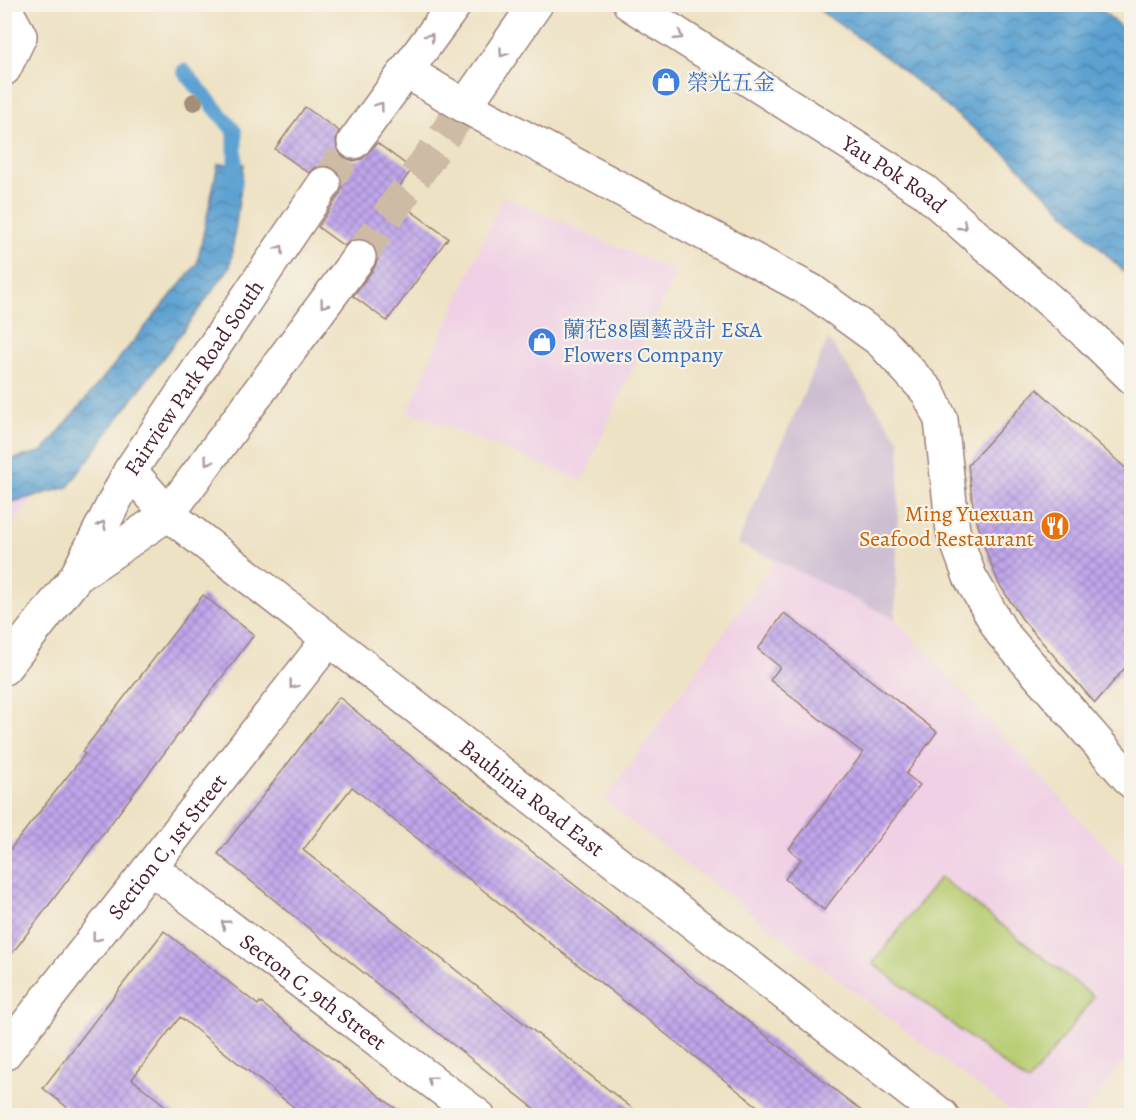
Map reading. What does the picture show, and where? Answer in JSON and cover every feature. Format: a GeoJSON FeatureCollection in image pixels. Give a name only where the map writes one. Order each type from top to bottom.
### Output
{"type":"FeatureCollection","features":[{"type":"Feature","properties":{"kind":"street"},"geometry":{"type":"LineString","coordinates":[[354,142],[455,4]]}},
{"type":"Feature","properties":{"kind":"street"},"geometry":{"type":"LineString","coordinates":[[465,106],[536,4]]}},
{"type":"Feature","properties":{"kind":"street","name":"Yau Pok Road"},"geometry":{"type":"LineString","coordinates":[[630,4],[924,192],[1089,335],[1131,377]]}},
{"type":"Feature","properties":{"kind":"street"},"geometry":{"type":"LineString","coordinates":[[4,7],[20,36],[4,69]]}},
{"type":"Feature","properties":{"kind":"street"},"geometry":{"type":"LineString","coordinates":[[406,70],[465,106],[812,291],[881,341],[928,392],[941,420],[953,531],[976,586],[1002,633],[1131,782]]}},
{"type":"Feature","properties":{"kind":"street","name":"Fairview Park Road South"},"geometry":{"type":"LineString","coordinates":[[4,668],[76,577],[130,471],[324,184]]}},
{"type":"Feature","properties":{"kind":"street","name":"Fairview Park Road South"},"geometry":{"type":"LineString","coordinates":[[76,577],[168,514],[358,257]]}},
{"type":"Feature","properties":{"kind":"street","name":"Bauhinia Road East"},"geometry":{"type":"LineString","coordinates":[[130,471],[168,514],[942,1116]]}},
{"type":"Feature","properties":{"kind":"street","name":"Section C, 1st Street"},"geometry":{"type":"LineString","coordinates":[[4,1054],[329,639]]}},
{"type":"Feature","properties":{"kind":"street","name":"Secton C, 9th Street"},"geometry":{"type":"LineString","coordinates":[[151,868],[478,1116]]}},
{"type":"Feature","properties":{"kind":"shaded area","name":"蘭花88園藝設計 E&A Flowers Company"},"geometry":{"type":"Polygon","coordinates":[[[503,196],[676,272],[582,481],[408,411],[503,196]]]}},
{"type":"Feature","properties":{"kind":"shaded area"},"geometry":{"type":"Polygon","coordinates":[[[828,339],[900,441],[895,619],[775,560],[737,544],[828,339]]]}},
{"type":"Feature","properties":{"kind":"shaded area"},"geometry":{"type":"Polygon","coordinates":[[[36,495],[5,535],[5,504],[36,495]]]}},
{"type":"Feature","properties":{"kind":"shaded area"},"geometry":{"type":"Polygon","coordinates":[[[775,560],[895,619],[1131,874],[1131,1052],[1082,1115],[1016,1115],[604,801],[775,560]]]}},
{"type":"Feature","properties":{"kind":"green space"},"geometry":{"type":"Polygon","coordinates":[[[940,877],[1094,997],[1028,1083],[873,963],[940,877]]]}},
{"type":"Feature","properties":{"kind":"water"},"geometry":{"type":"Polygon","coordinates":[[[812,5],[1096,5],[1131,36],[1131,279],[1011,159],[891,61],[812,5]]]}},
{"type":"Feature","properties":{"kind":"water"},"geometry":{"type":"Polygon","coordinates":[[[218,164],[244,164],[230,267],[68,487],[5,504],[5,461],[43,451],[197,264],[218,164]]]}},
{"type":"Feature","properties":{"kind":"building"},"geometry":{"type":"Polygon","coordinates":[[[305,107],[339,131],[336,139],[337,149],[343,157],[353,161],[362,159],[377,143],[412,169],[392,197],[448,238],[387,321],[353,296],[374,268],[378,259],[376,249],[370,242],[361,238],[351,240],[344,246],[318,227],[340,194],[343,185],[341,175],[334,168],[325,165],[315,167],[309,173],[275,149],[305,107]]]}},
{"type":"Feature","properties":{"kind":"building","name":"Ming Yuexuan Seafood Restaurant"},"geometry":{"type":"Polygon","coordinates":[[[1037,389],[1131,473],[1131,661],[1095,703],[1022,619],[999,584],[984,546],[973,506],[968,465],[1037,389]]]}},
{"type":"Feature","properties":{"kind":"building"},"geometry":{"type":"Polygon","coordinates":[[[203,595],[254,635],[4,964],[4,857],[85,754],[82,752],[203,595]]]}},
{"type":"Feature","properties":{"kind":"building"},"geometry":{"type":"Polygon","coordinates":[[[784,613],[937,732],[906,774],[920,785],[824,910],[785,879],[801,859],[789,849],[863,753],[770,680],[780,667],[758,649],[784,613]]]}},
{"type":"Feature","properties":{"kind":"building"},"geometry":{"type":"Polygon","coordinates":[[[339,697],[389,739],[868,1116],[770,1116],[352,787],[303,850],[642,1116],[544,1116],[419,1018],[218,854],[339,697]]]}},
{"type":"Feature","properties":{"kind":"building"},"geometry":{"type":"Polygon","coordinates":[[[164,931],[258,1005],[260,1002],[405,1116],[305,1116],[180,1017],[132,1079],[178,1116],[78,1116],[43,1088],[164,931]]]}},
{"type":"Feature","properties":{"kind":"waterway"},"geometry":{"type":"LineString","coordinates":[[184,71],[235,132],[235,185]]}},
{"type":"Feature","properties":{"kind":"tunnel"},"geometry":{"type":"LineString","coordinates":[[359,257],[465,106]]}},
{"type":"Feature","properties":{"kind":"tunnel"},"geometry":{"type":"LineString","coordinates":[[324,184],[354,142]]}},
{"type":"Feature","properties":{"kind":"place","name":"榮光五金"},"geometry":{"type":"Point","coordinates":[666,82]}},
{"type":"Feature","properties":{"kind":"place","name":"蘭花88園藝設計 E&A Flowers Company"},"geometry":{"type":"Point","coordinates":[542,342]}},
{"type":"Feature","properties":{"kind":"place","name":"Ming Yuexuan Seafood Restaurant"},"geometry":{"type":"Point","coordinates":[1055,526]}}]}
